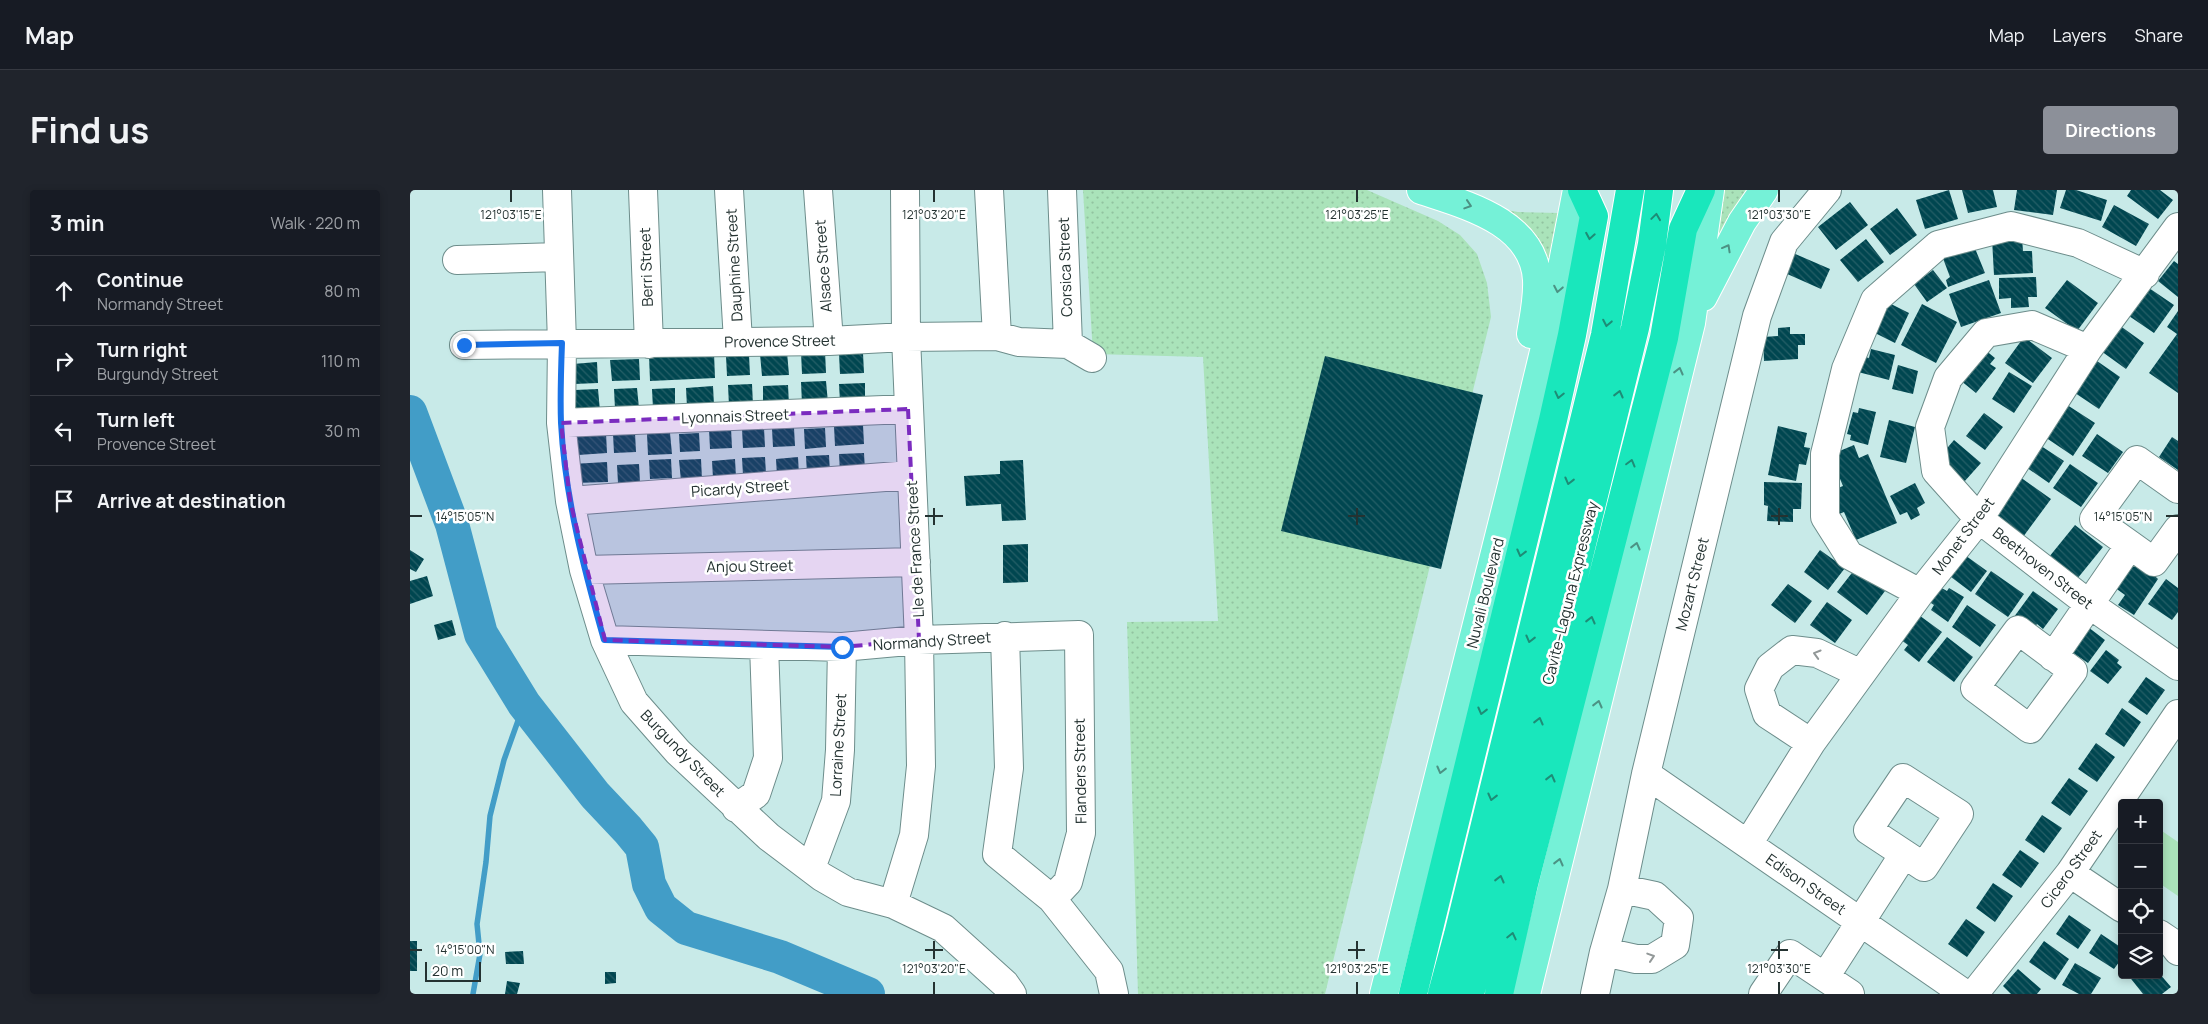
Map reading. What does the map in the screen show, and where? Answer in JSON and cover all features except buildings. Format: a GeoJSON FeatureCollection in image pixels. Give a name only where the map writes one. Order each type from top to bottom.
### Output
{"type":"FeatureCollection","features":[{"type":"Feature","properties":{"kind":"highway"},"geometry":{"type":"LineString","coordinates":[[1413,994],[1554,420],[1572,335],[1594,216],[1582,190]]}},
{"type":"Feature","properties":{"kind":"highway","name":"Cavite–Laguna Expressway"},"geometry":{"type":"LineString","coordinates":[[1442,994],[1603,345],[1623,241],[1630,190]]}},
{"type":"Feature","properties":{"kind":"highway","name":"Cavite–Laguna Expressway"},"geometry":{"type":"LineString","coordinates":[[1470,994],[1500,881],[1635,328],[1652,244],[1660,190]]}},
{"type":"Feature","properties":{"kind":"highway"},"geometry":{"type":"LineString","coordinates":[[1499,994],[1527,875],[1664,338],[1683,229],[1701,190]]}},
{"type":"Feature","properties":{"kind":"main road"},"geometry":{"type":"LineString","coordinates":[[1421,190],[1476,208],[1506,226],[1523,243],[1536,270],[1537,288],[1534,317],[1515,400],[1512,485]]}},
{"type":"Feature","properties":{"kind":"main road","name":"Nuvali Boulevard"},"geometry":{"type":"LineString","coordinates":[[1384,994],[1512,485],[1552,314],[1577,190]]}},
{"type":"Feature","properties":{"kind":"main road"},"geometry":{"type":"LineString","coordinates":[[1526,994],[1691,323],[1710,190]]}},
{"type":"Feature","properties":{"kind":"main road"},"geometry":{"type":"LineString","coordinates":[[1691,323],[1724,254],[1742,222],[1764,190]]}},
{"type":"Feature","properties":{"kind":"street","name":"Burgundy Street"},"geometry":{"type":"LineString","coordinates":[[556,190],[562,343],[561,423],[570,501],[584,570],[604,640],[634,702],[678,752],[769,837],[822,877],[848,892],[892,904],[943,928],[1005,984],[1012,994]]}},
{"type":"Feature","properties":{"kind":"street","name":"Berri Street"},"geometry":{"type":"LineString","coordinates":[[643,190],[649,344]]}},
{"type":"Feature","properties":{"kind":"street","name":"Dauphine Street"},"geometry":{"type":"LineString","coordinates":[[729,190],[738,341]]}},
{"type":"Feature","properties":{"kind":"street","name":"Alsace Street"},"geometry":{"type":"LineString","coordinates":[[818,190],[829,341]]}},
{"type":"Feature","properties":{"kind":"street","name":"Lle de France Street"},"geometry":{"type":"LineString","coordinates":[[892,904],[914,835],[921,766],[919,640],[906,337],[905,190]]}},
{"type":"Feature","properties":{"kind":"street"},"geometry":{"type":"LineString","coordinates":[[989,190],[997,336]]}},
{"type":"Feature","properties":{"kind":"street","name":"Corsica Street"},"geometry":{"type":"LineString","coordinates":[[1062,190],[1068,344]]}},
{"type":"Feature","properties":{"kind":"street","name":"Mozart Street"},"geometry":{"type":"LineString","coordinates":[[1595,994],[1604,952],[1622,889],[1646,774],[1757,316],[1784,242],[1827,190]]}},
{"type":"Feature","properties":{"kind":"street"},"geometry":{"type":"LineString","coordinates":[[1920,593],[1849,556],[1825,517],[1825,454],[1846,369],[1875,300],[1938,245],[2011,226],[2078,243],[2145,274]]}},
{"type":"Feature","properties":{"kind":"street","name":"Monet Street"},"geometry":{"type":"LineString","coordinates":[[1748,844],[1811,743],[1920,593],[1979,519],[2088,348],[2145,274],[2178,227]]}},
{"type":"Feature","properties":{"kind":"street"},"geometry":{"type":"LineString","coordinates":[[457,260],[559,257]]}},
{"type":"Feature","properties":{"kind":"street","name":"Beethoven Street"},"geometry":{"type":"LineString","coordinates":[[2088,348],[2032,326],[1986,333],[1948,378],[1930,427],[1936,471],[1979,519],[2089,604],[2178,666]]}},
{"type":"Feature","properties":{"kind":"street","name":"Provence Street"},"geometry":{"type":"LineString","coordinates":[[464,345],[829,341],[906,337],[997,336],[1019,342],[1068,344],[1092,358]]}},
{"type":"Feature","properties":{"kind":"street","name":"Lyonnais Street"},"geometry":{"type":"LineString","coordinates":[[561,423],[908,409]]}},
{"type":"Feature","properties":{"kind":"street"},"geometry":{"type":"LineString","coordinates":[[2178,490],[2137,460],[2094,519],[2154,562],[2178,529]]}},
{"type":"Feature","properties":{"kind":"street","name":"Picardy Street"},"geometry":{"type":"LineString","coordinates":[[570,501],[911,475]]}},
{"type":"Feature","properties":{"kind":"street"},"geometry":{"type":"LineString","coordinates":[[2053,657],[2130,545]]}},
{"type":"Feature","properties":{"kind":"street","name":"Anjou Street"},"geometry":{"type":"LineString","coordinates":[[584,570],[916,562]]}},
{"type":"Feature","properties":{"kind":"street","name":"Normandy Street"},"geometry":{"type":"LineString","coordinates":[[604,640],[842,647],[919,640],[1079,635]]}},
{"type":"Feature","properties":{"kind":"street","name":"Flanders Street"},"geometry":{"type":"LineString","coordinates":[[1052,900],[1068,882],[1081,833],[1079,635]]}},
{"type":"Feature","properties":{"kind":"street"},"geometry":{"type":"LineString","coordinates":[[1006,636],[1009,768],[997,854],[1052,900],[1109,971],[1114,994]]}},
{"type":"Feature","properties":{"kind":"street"},"geometry":{"type":"LineString","coordinates":[[736,808],[756,794],[768,758],[764,645]]}},
{"type":"Feature","properties":{"kind":"street","name":"Lorraine Street"},"geometry":{"type":"LineString","coordinates":[[811,868],[836,801],[840,750],[842,647]]}},
{"type":"Feature","properties":{"kind":"street"},"geometry":{"type":"LineString","coordinates":[[1811,743],[1768,714],[1759,689],[1770,667],[1792,650],[1816,652],[1861,674]]}},
{"type":"Feature","properties":{"kind":"street","name":"Cicero Street"},"geometry":{"type":"LineString","coordinates":[[1974,994],[2070,873],[2178,714]]}},
{"type":"Feature","properties":{"kind":"street","name":"Edison Street"},"geometry":{"type":"LineString","coordinates":[[1646,774],[1965,994]]}},
{"type":"Feature","properties":{"kind":"street"},"geometry":{"type":"LineString","coordinates":[[1825,978],[1904,854]]}},
{"type":"Feature","properties":{"kind":"street"},"geometry":{"type":"LineString","coordinates":[[2070,873],[2118,905]]}},
{"type":"Feature","properties":{"kind":"street"},"geometry":{"type":"LineString","coordinates":[[1604,952],[1636,959],[1652,959],[1675,945],[1679,918],[1655,896],[1622,889]]}},
{"type":"Feature","properties":{"kind":"street"},"geometry":{"type":"LineString","coordinates":[[2163,937],[2171,942],[2178,951]]}},
{"type":"Feature","properties":{"kind":"street"},"geometry":{"type":"LineString","coordinates":[[1763,994],[1790,954],[1850,994]]}},
{"type":"Feature","properties":{"kind":"highlighted area"},"geometry":{"type":"Polygon","coordinates":[[[908,409],[919,640],[842,647],[605,640],[570,501],[561,423],[908,409]]]}},
{"type":"Feature","properties":{"kind":"green space"},"geometry":{"type":"Polygon","coordinates":[[[1083,190],[1367,190],[1438,221],[1460,235],[1477,254],[1487,283],[1491,317],[1325,994],[1138,994],[1127,622],[1218,621],[1203,357],[1093,354],[1083,190]]]}},
{"type":"Feature","properties":{"kind":"green space"},"geometry":{"type":"Polygon","coordinates":[[[1722,190],[1755,190],[1711,262],[1722,190]]]}},
{"type":"Feature","properties":{"kind":"green space"},"geometry":{"type":"Polygon","coordinates":[[[1490,207],[1518,212],[1559,213],[1546,297],[1490,207]]]}},
{"type":"Feature","properties":{"kind":"green space"},"geometry":{"type":"Polygon","coordinates":[[[2163,832],[2178,842],[2178,896],[2163,886],[2163,832]]]}},
{"type":"Feature","properties":{"kind":"waterway"},"geometry":{"type":"LineString","coordinates":[[410,412],[452,524],[481,634],[524,704],[595,795],[642,847],[649,884],[661,908],[686,928],[780,957],[868,994]]}},
{"type":"Feature","properties":{"kind":"waterway"},"geometry":{"type":"LineString","coordinates":[[473,994],[480,954],[477,924],[486,862],[490,816],[504,760],[524,704]]}},
{"type":"Feature","properties":{"kind":"route"},"geometry":{"type":"LineString","coordinates":[[464,345],[562,343],[561,423],[570,501],[584,570],[604,640],[842,647]]}}]}
